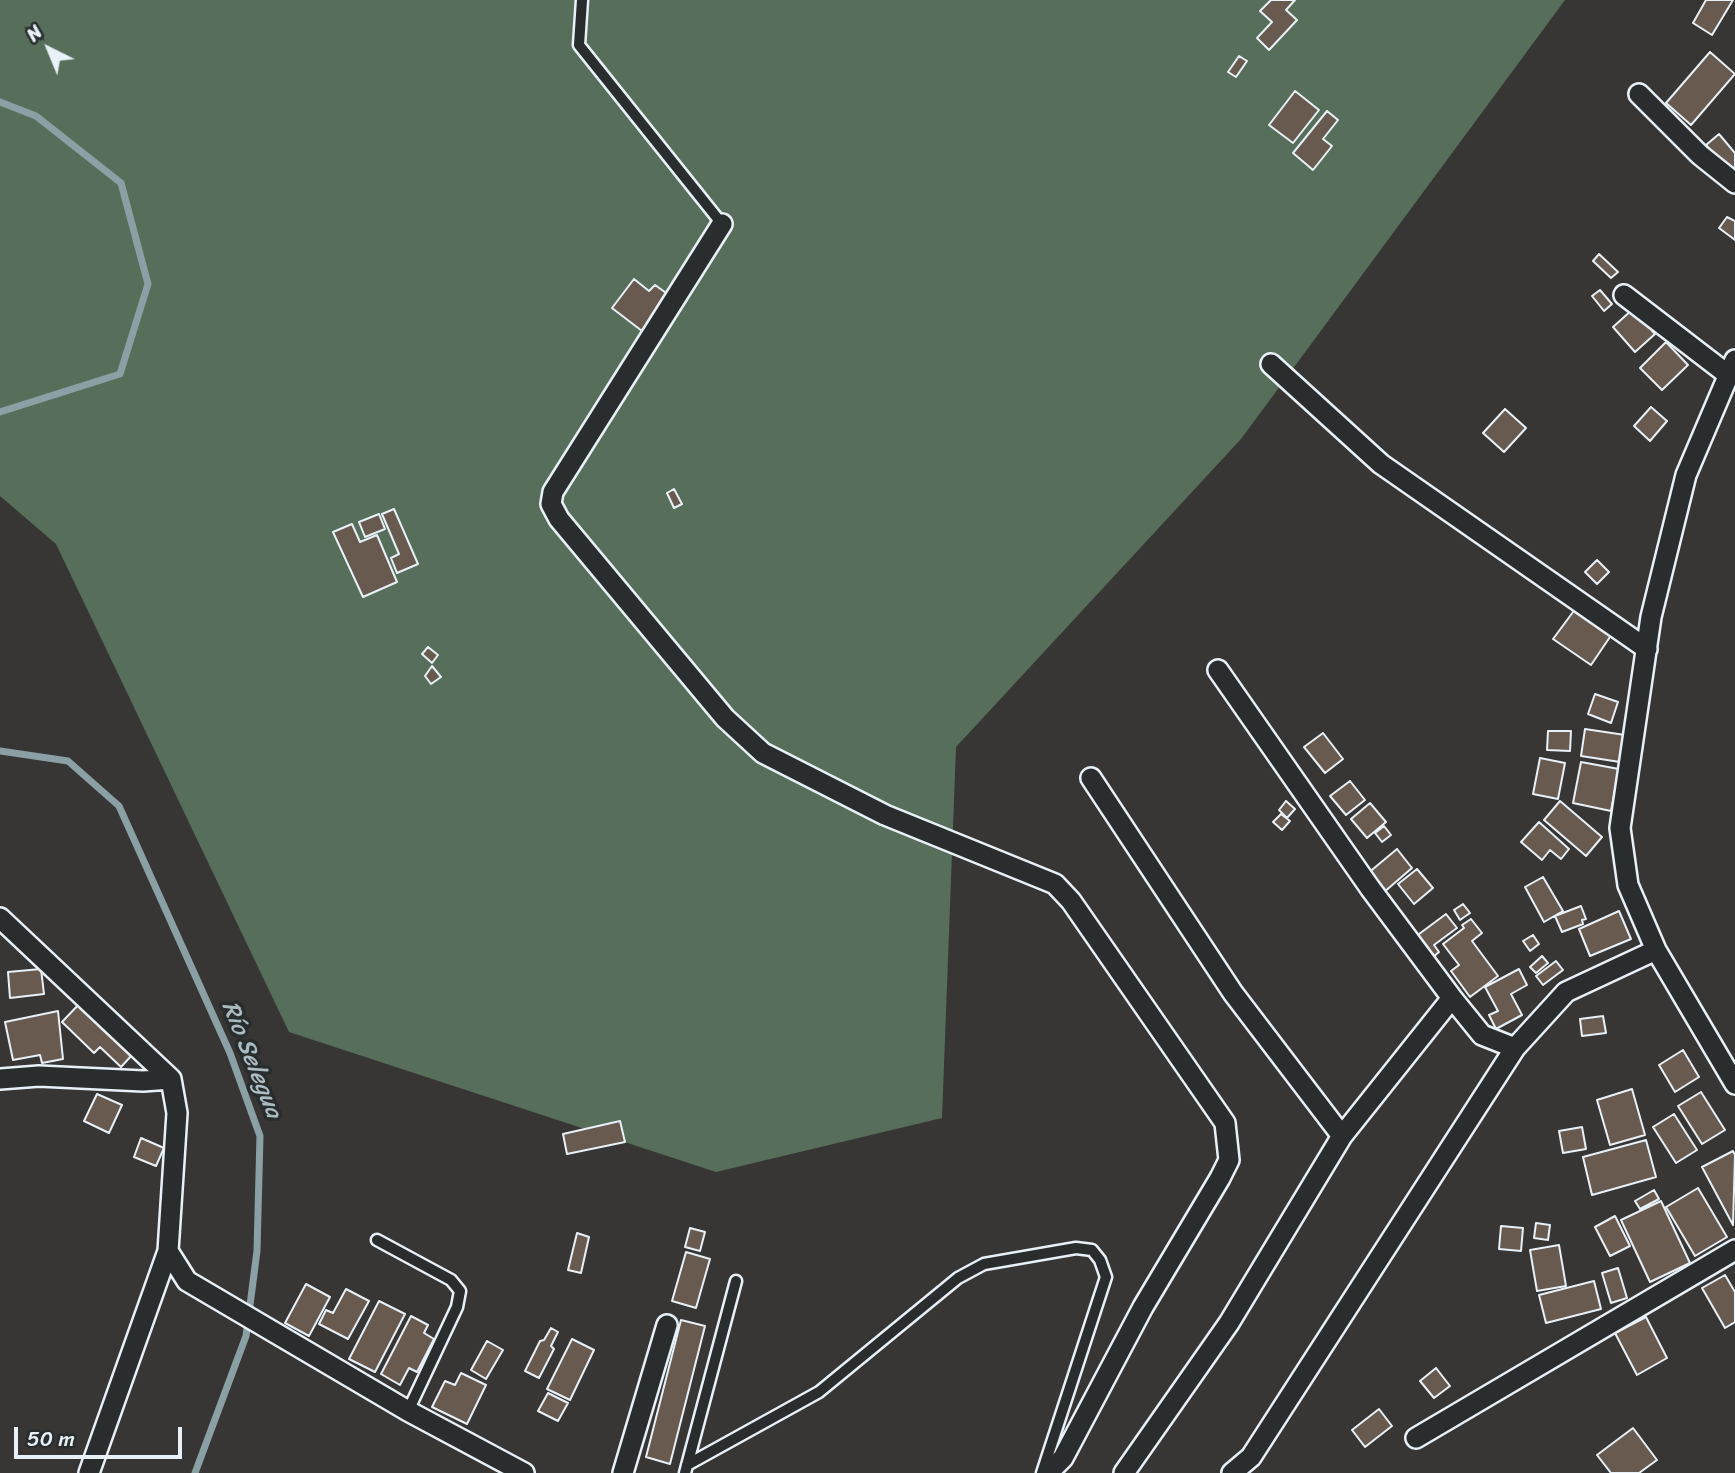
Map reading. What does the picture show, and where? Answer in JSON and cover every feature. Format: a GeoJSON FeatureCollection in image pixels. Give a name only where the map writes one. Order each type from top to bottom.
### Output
{"type":"FeatureCollection","features":[{"type":"Feature","properties":{"kind":"street"},"geometry":{"type":"LineString","coordinates":[[1639,94],[1700,155],[1735,183]]}},
{"type":"Feature","properties":{"kind":"street"},"geometry":{"type":"LineString","coordinates":[[722,224],[553,492],[551,504],[559,519],[725,719],[763,753],[885,815],[1055,884],[1071,901],[1225,1123],[1229,1160],[1220,1178],[1143,1307],[1063,1458],[1048,1473]]}},
{"type":"Feature","properties":{"kind":"street"},"geometry":{"type":"LineString","coordinates":[[1624,295],[1731,367],[1686,475],[1651,617],[1620,828],[1628,885],[1656,950],[1735,1084]]}},
{"type":"Feature","properties":{"kind":"street"},"geometry":{"type":"LineString","coordinates":[[1271,365],[1381,464],[1647,649]]}},
{"type":"Feature","properties":{"kind":"street"},"geometry":{"type":"LineString","coordinates":[[1218,670],[1370,888],[1452,998],[1482,1035],[1516,1048]]}},
{"type":"Feature","properties":{"kind":"street"},"geometry":{"type":"LineString","coordinates":[[1091,778],[1233,993],[1342,1136]]}},
{"type":"Feature","properties":{"kind":"street"},"geometry":{"type":"LineString","coordinates":[[0,918],[158,1063],[171,1079],[177,1113],[168,1251],[89,1473]]}},
{"type":"Feature","properties":{"kind":"street"},"geometry":{"type":"LineString","coordinates":[[1232,1473],[1251,1457],[1516,1048],[1566,992],[1656,950]]}},
{"type":"Feature","properties":{"kind":"street"},"geometry":{"type":"LineString","coordinates":[[1124,1473],[1229,1323],[1342,1136],[1452,998]]}},
{"type":"Feature","properties":{"kind":"street"},"geometry":{"type":"LineString","coordinates":[[0,1079],[39,1076],[143,1081],[171,1079]]}},
{"type":"Feature","properties":{"kind":"street"},"geometry":{"type":"LineString","coordinates":[[1416,1438],[1735,1250]]}},
{"type":"Feature","properties":{"kind":"street"},"geometry":{"type":"LineString","coordinates":[[168,1251],[187,1281],[408,1410],[524,1473]]}},
{"type":"Feature","properties":{"kind":"street"},"geometry":{"type":"LineString","coordinates":[[623,1473],[667,1325]]}},
{"type":"Feature","properties":{"kind":"lane"},"geometry":{"type":"LineString","coordinates":[[582,0],[579,45],[722,224]]}},
{"type":"Feature","properties":{"kind":"lane"},"geometry":{"type":"LineString","coordinates":[[377,1240],[451,1280],[460,1291],[457,1307],[408,1410]]}},
{"type":"Feature","properties":{"kind":"lane"},"geometry":{"type":"LineString","coordinates":[[686,1469],[819,1392],[958,1278],[984,1264],[1076,1248],[1092,1250],[1100,1260],[1106,1277],[1042,1473]]}},
{"type":"Feature","properties":{"kind":"lane"},"geometry":{"type":"LineString","coordinates":[[686,1469],[736,1281]]}},
{"type":"Feature","properties":{"kind":"green space"},"geometry":{"type":"Polygon","coordinates":[[[0,0],[1565,0],[1241,439],[956,747],[942,1118],[716,1172],[289,1032],[56,544],[0,496],[0,0]]]}},
{"type":"Feature","properties":{"kind":"building"},"geometry":{"type":"Polygon","coordinates":[[[1271,0],[1295,0],[1286,10],[1297,20],[1269,50],[1257,38],[1272,22],[1260,11],[1271,0]]]}},
{"type":"Feature","properties":{"kind":"building"},"geometry":{"type":"Polygon","coordinates":[[[1706,0],[1733,0],[1712,35],[1693,23],[1706,0]]]}},
{"type":"Feature","properties":{"kind":"building"},"geometry":{"type":"Polygon","coordinates":[[[1710,52],[1735,74],[1691,125],[1666,103],[1710,52]]]}},
{"type":"Feature","properties":{"kind":"building"},"geometry":{"type":"Polygon","coordinates":[[[1239,56],[1247,61],[1236,77],[1228,72],[1239,56]]]}},
{"type":"Feature","properties":{"kind":"building"},"geometry":{"type":"Polygon","coordinates":[[[1295,91],[1319,110],[1293,143],[1269,125],[1295,91]]]}},
{"type":"Feature","properties":{"kind":"building"},"geometry":{"type":"Polygon","coordinates":[[[1327,111],[1338,120],[1323,139],[1332,146],[1313,170],[1293,153],[1327,111]]]}},
{"type":"Feature","properties":{"kind":"building"},"geometry":{"type":"Polygon","coordinates":[[[1719,134],[1735,153],[1735,168],[1730,173],[1706,145],[1719,134]]]}},
{"type":"Feature","properties":{"kind":"building"},"geometry":{"type":"Polygon","coordinates":[[[1727,217],[1735,221],[1735,240],[1719,228],[1727,217]]]}},
{"type":"Feature","properties":{"kind":"building"},"geometry":{"type":"Polygon","coordinates":[[[1599,254],[1618,272],[1611,278],[1593,261],[1599,254]]]}},
{"type":"Feature","properties":{"kind":"building"},"geometry":{"type":"Polygon","coordinates":[[[634,279],[649,291],[655,285],[669,295],[642,331],[612,308],[634,279]]]}},
{"type":"Feature","properties":{"kind":"building"},"geometry":{"type":"Polygon","coordinates":[[[1600,290],[1612,304],[1604,311],[1592,296],[1600,290]]]}},
{"type":"Feature","properties":{"kind":"building"},"geometry":{"type":"Polygon","coordinates":[[[1633,309],[1655,334],[1635,352],[1613,327],[1633,309]]]}},
{"type":"Feature","properties":{"kind":"building"},"geometry":{"type":"Polygon","coordinates":[[[1666,342],[1688,365],[1662,390],[1640,368],[1666,342]]]}},
{"type":"Feature","properties":{"kind":"building"},"geometry":{"type":"Polygon","coordinates":[[[1651,407],[1667,421],[1650,441],[1634,426],[1651,407]]]}},
{"type":"Feature","properties":{"kind":"building"},"geometry":{"type":"Polygon","coordinates":[[[1505,409],[1526,428],[1504,452],[1483,433],[1505,409]]]}},
{"type":"Feature","properties":{"kind":"building"},"geometry":{"type":"Polygon","coordinates":[[[674,489],[682,504],[674,508],[667,493],[674,489]]]}},
{"type":"Feature","properties":{"kind":"building"},"geometry":{"type":"Polygon","coordinates":[[[394,509],[418,564],[397,573],[391,558],[399,554],[382,514],[394,509]]]}},
{"type":"Feature","properties":{"kind":"building"},"geometry":{"type":"Polygon","coordinates":[[[379,514],[385,529],[365,537],[359,522],[379,514]]]}},
{"type":"Feature","properties":{"kind":"building"},"geometry":{"type":"Polygon","coordinates":[[[352,524],[360,542],[377,535],[397,582],[363,597],[333,532],[352,524]]]}},
{"type":"Feature","properties":{"kind":"building"},"geometry":{"type":"Polygon","coordinates":[[[1597,560],[1609,572],[1597,584],[1585,572],[1597,560]]]}},
{"type":"Feature","properties":{"kind":"building"},"geometry":{"type":"Polygon","coordinates":[[[1576,608],[1612,634],[1591,665],[1553,639],[1576,608]]]}},
{"type":"Feature","properties":{"kind":"building"},"geometry":{"type":"Polygon","coordinates":[[[428,647],[438,655],[432,663],[422,654],[428,647]]]}},
{"type":"Feature","properties":{"kind":"building"},"geometry":{"type":"Polygon","coordinates":[[[432,666],[441,677],[431,684],[425,676],[432,666]]]}},
{"type":"Feature","properties":{"kind":"building"},"geometry":{"type":"Polygon","coordinates":[[[1595,694],[1618,702],[1611,723],[1588,714],[1595,694]]]}},
{"type":"Feature","properties":{"kind":"building"},"geometry":{"type":"Polygon","coordinates":[[[1585,729],[1625,735],[1620,762],[1581,756],[1585,729]]]}},
{"type":"Feature","properties":{"kind":"building"},"geometry":{"type":"Polygon","coordinates":[[[1548,731],[1571,731],[1570,751],[1547,750],[1548,731]]]}},
{"type":"Feature","properties":{"kind":"building"},"geometry":{"type":"Polygon","coordinates":[[[1323,733],[1343,759],[1325,773],[1304,747],[1323,733]]]}},
{"type":"Feature","properties":{"kind":"building"},"geometry":{"type":"Polygon","coordinates":[[[1540,758],[1565,763],[1558,799],[1533,794],[1540,758]]]}},
{"type":"Feature","properties":{"kind":"building"},"geometry":{"type":"Polygon","coordinates":[[[1581,762],[1619,769],[1611,811],[1573,803],[1581,762]]]}},
{"type":"Feature","properties":{"kind":"building"},"geometry":{"type":"Polygon","coordinates":[[[1350,781],[1365,800],[1346,815],[1330,796],[1350,781]]]}},
{"type":"Feature","properties":{"kind":"building"},"geometry":{"type":"Polygon","coordinates":[[[1286,801],[1295,809],[1287,818],[1279,810],[1286,801]]]}},
{"type":"Feature","properties":{"kind":"building"},"geometry":{"type":"Polygon","coordinates":[[[1560,801],[1602,837],[1586,856],[1544,820],[1560,801]]]}},
{"type":"Feature","properties":{"kind":"building"},"geometry":{"type":"Polygon","coordinates":[[[1370,803],[1386,822],[1367,838],[1351,819],[1370,803]]]}},
{"type":"Feature","properties":{"kind":"building"},"geometry":{"type":"Polygon","coordinates":[[[1281,814],[1290,821],[1282,830],[1273,822],[1281,814]]]}},
{"type":"Feature","properties":{"kind":"building"},"geometry":{"type":"Polygon","coordinates":[[[1539,822],[1569,849],[1561,859],[1550,850],[1542,860],[1521,842],[1539,822]]]}},
{"type":"Feature","properties":{"kind":"building"},"geometry":{"type":"Polygon","coordinates":[[[1384,826],[1391,835],[1382,842],[1375,833],[1384,826]]]}},
{"type":"Feature","properties":{"kind":"building"},"geometry":{"type":"Polygon","coordinates":[[[1397,849],[1412,868],[1383,893],[1367,874],[1397,849]]]}},
{"type":"Feature","properties":{"kind":"building"},"geometry":{"type":"Polygon","coordinates":[[[1417,869],[1433,888],[1414,904],[1398,884],[1417,869]]]}},
{"type":"Feature","properties":{"kind":"building"},"geometry":{"type":"Polygon","coordinates":[[[1543,877],[1563,911],[1544,922],[1525,887],[1543,877]]]}},
{"type":"Feature","properties":{"kind":"building"},"geometry":{"type":"Polygon","coordinates":[[[1463,904],[1470,913],[1460,920],[1454,910],[1463,904]]]}},
{"type":"Feature","properties":{"kind":"building"},"geometry":{"type":"Polygon","coordinates":[[[1581,906],[1586,919],[1582,920],[1583,924],[1562,932],[1555,916],[1581,906]]]}},
{"type":"Feature","properties":{"kind":"building"},"geometry":{"type":"Polygon","coordinates":[[[1619,911],[1631,939],[1590,956],[1579,929],[1619,911]]]}},
{"type":"Feature","properties":{"kind":"building"},"geometry":{"type":"Polygon","coordinates":[[[1446,914],[1457,928],[1434,945],[1439,952],[1427,962],[1411,940],[1446,914]]]}},
{"type":"Feature","properties":{"kind":"building"},"geometry":{"type":"Polygon","coordinates":[[[1471,919],[1482,933],[1472,941],[1498,976],[1470,997],[1451,971],[1459,965],[1443,944],[1471,919]]]}},
{"type":"Feature","properties":{"kind":"building"},"geometry":{"type":"Polygon","coordinates":[[[1533,935],[1539,944],[1530,951],[1523,941],[1533,935]]]}},
{"type":"Feature","properties":{"kind":"building"},"geometry":{"type":"Polygon","coordinates":[[[1542,956],[1548,963],[1536,973],[1530,967],[1542,956]]]}},
{"type":"Feature","properties":{"kind":"building"},"geometry":{"type":"Polygon","coordinates":[[[1556,961],[1563,970],[1543,985],[1536,976],[1556,961]]]}},
{"type":"Feature","properties":{"kind":"building"},"geometry":{"type":"Polygon","coordinates":[[[41,969],[44,994],[10,998],[8,972],[41,969]]]}},
{"type":"Feature","properties":{"kind":"building"},"geometry":{"type":"Polygon","coordinates":[[[1519,969],[1527,985],[1511,994],[1522,1015],[1496,1029],[1489,1015],[1498,1011],[1485,987],[1519,969]]]}},
{"type":"Feature","properties":{"kind":"building"},"geometry":{"type":"Polygon","coordinates":[[[81,1002],[133,1054],[121,1067],[100,1047],[94,1053],[62,1022],[81,1002]]]}},
{"type":"Feature","properties":{"kind":"building"},"geometry":{"type":"Polygon","coordinates":[[[58,1011],[63,1059],[42,1063],[40,1055],[13,1060],[5,1022],[58,1011]]]}},
{"type":"Feature","properties":{"kind":"building"},"geometry":{"type":"Polygon","coordinates":[[[1603,1016],[1606,1033],[1582,1036],[1580,1019],[1603,1016]]]}},
{"type":"Feature","properties":{"kind":"building"},"geometry":{"type":"Polygon","coordinates":[[[1683,1050],[1699,1077],[1675,1092],[1659,1065],[1683,1050]]]}},
{"type":"Feature","properties":{"kind":"building"},"geometry":{"type":"Polygon","coordinates":[[[1632,1089],[1645,1135],[1610,1145],[1597,1100],[1632,1089]]]}},
{"type":"Feature","properties":{"kind":"building"},"geometry":{"type":"Polygon","coordinates":[[[1701,1092],[1725,1130],[1702,1144],[1678,1106],[1701,1092]]]}},
{"type":"Feature","properties":{"kind":"building"},"geometry":{"type":"Polygon","coordinates":[[[97,1094],[122,1105],[109,1133],[84,1121],[97,1094]]]}},
{"type":"Feature","properties":{"kind":"building"},"geometry":{"type":"Polygon","coordinates":[[[1674,1114],[1697,1150],[1676,1163],[1653,1127],[1674,1114]]]}},
{"type":"Feature","properties":{"kind":"building"},"geometry":{"type":"Polygon","coordinates":[[[620,1121],[625,1142],[567,1154],[563,1134],[620,1121]]]}},
{"type":"Feature","properties":{"kind":"building"},"geometry":{"type":"Polygon","coordinates":[[[1582,1127],[1586,1149],[1563,1153],[1559,1131],[1582,1127]]]}},
{"type":"Feature","properties":{"kind":"building"},"geometry":{"type":"Polygon","coordinates":[[[141,1138],[164,1148],[156,1166],[134,1157],[141,1138]]]}},
{"type":"Feature","properties":{"kind":"building"},"geometry":{"type":"Polygon","coordinates":[[[1646,1140],[1656,1177],[1592,1195],[1583,1157],[1646,1140]]]}},
{"type":"Feature","properties":{"kind":"building"},"geometry":{"type":"Polygon","coordinates":[[[1733,1151],[1735,1155],[1733,1225],[1702,1167],[1733,1151]]]}},
{"type":"Feature","properties":{"kind":"building"},"geometry":{"type":"Polygon","coordinates":[[[1698,1188],[1727,1237],[1695,1256],[1666,1207],[1698,1188]]]}},
{"type":"Feature","properties":{"kind":"building"},"geometry":{"type":"Polygon","coordinates":[[[1654,1190],[1659,1199],[1640,1209],[1635,1201],[1654,1190]]]}},
{"type":"Feature","properties":{"kind":"building"},"geometry":{"type":"Polygon","coordinates":[[[1661,1201],[1690,1263],[1650,1282],[1621,1220],[1661,1201]]]}},
{"type":"Feature","properties":{"kind":"building"},"geometry":{"type":"Polygon","coordinates":[[[1615,1216],[1630,1246],[1610,1256],[1595,1227],[1615,1216]]]}},
{"type":"Feature","properties":{"kind":"building"},"geometry":{"type":"Polygon","coordinates":[[[1536,1223],[1550,1225],[1548,1240],[1534,1238],[1536,1223]]]}},
{"type":"Feature","properties":{"kind":"building"},"geometry":{"type":"Polygon","coordinates":[[[1501,1226],[1523,1228],[1521,1251],[1499,1249],[1501,1226]]]}},
{"type":"Feature","properties":{"kind":"building"},"geometry":{"type":"Polygon","coordinates":[[[690,1228],[705,1232],[700,1251],[685,1247],[690,1228]]]}},
{"type":"Feature","properties":{"kind":"building"},"geometry":{"type":"Polygon","coordinates":[[[577,1233],[589,1237],[581,1273],[568,1270],[577,1233]]]}},
{"type":"Feature","properties":{"kind":"building"},"geometry":{"type":"Polygon","coordinates":[[[1559,1245],[1566,1286],[1537,1291],[1530,1250],[1559,1245]]]}},
{"type":"Feature","properties":{"kind":"building"},"geometry":{"type":"Polygon","coordinates":[[[686,1252],[710,1259],[696,1308],[672,1301],[686,1252]]]}},
{"type":"Feature","properties":{"kind":"building"},"geometry":{"type":"Polygon","coordinates":[[[1618,1268],[1627,1298],[1611,1303],[1602,1273],[1618,1268]]]}},
{"type":"Feature","properties":{"kind":"building"},"geometry":{"type":"Polygon","coordinates":[[[1725,1275],[1735,1292],[1735,1322],[1725,1328],[1702,1288],[1725,1275]]]}},
{"type":"Feature","properties":{"kind":"building"},"geometry":{"type":"Polygon","coordinates":[[[1594,1281],[1601,1309],[1546,1323],[1539,1295],[1594,1281]]]}},
{"type":"Feature","properties":{"kind":"building"},"geometry":{"type":"Polygon","coordinates":[[[306,1284],[330,1297],[309,1336],[285,1323],[306,1284]]]}},
{"type":"Feature","properties":{"kind":"building"},"geometry":{"type":"Polygon","coordinates":[[[346,1289],[369,1301],[348,1339],[319,1324],[326,1310],[333,1313],[346,1289]]]}},
{"type":"Feature","properties":{"kind":"building"},"geometry":{"type":"Polygon","coordinates":[[[379,1301],[405,1314],[375,1372],[349,1359],[379,1301]]]}},
{"type":"Feature","properties":{"kind":"building"},"geometry":{"type":"Polygon","coordinates":[[[411,1316],[428,1325],[424,1333],[434,1339],[417,1372],[409,1368],[400,1385],[381,1374],[411,1316]]]}},
{"type":"Feature","properties":{"kind":"building"},"geometry":{"type":"Polygon","coordinates":[[[1646,1317],[1667,1358],[1637,1375],[1615,1333],[1646,1317]]]}},
{"type":"Feature","properties":{"kind":"building"},"geometry":{"type":"Polygon","coordinates":[[[681,1320],[705,1326],[670,1464],[646,1457],[681,1320]]]}},
{"type":"Feature","properties":{"kind":"building"},"geometry":{"type":"Polygon","coordinates":[[[551,1328],[558,1332],[551,1346],[554,1349],[539,1378],[525,1371],[540,1341],[544,1340],[551,1328]]]}},
{"type":"Feature","properties":{"kind":"building"},"geometry":{"type":"Polygon","coordinates":[[[572,1339],[594,1350],[570,1400],[547,1389],[572,1339]]]}},
{"type":"Feature","properties":{"kind":"building"},"geometry":{"type":"Polygon","coordinates":[[[487,1341],[503,1350],[486,1379],[471,1370],[487,1341]]]}},
{"type":"Feature","properties":{"kind":"building"},"geometry":{"type":"Polygon","coordinates":[[[1436,1368],[1450,1386],[1434,1398],[1420,1381],[1436,1368]]]}},
{"type":"Feature","properties":{"kind":"building"},"geometry":{"type":"Polygon","coordinates":[[[461,1373],[486,1385],[467,1424],[432,1407],[445,1381],[455,1385],[461,1373]]]}},
{"type":"Feature","properties":{"kind":"building"},"geometry":{"type":"Polygon","coordinates":[[[548,1393],[568,1403],[558,1421],[538,1411],[548,1393]]]}},
{"type":"Feature","properties":{"kind":"building"},"geometry":{"type":"Polygon","coordinates":[[[1379,1409],[1392,1426],[1365,1447],[1352,1430],[1379,1409]]]}},
{"type":"Feature","properties":{"kind":"building"},"geometry":{"type":"Polygon","coordinates":[[[1633,1428],[1657,1460],[1639,1473],[1611,1473],[1597,1455],[1633,1428]]]}},
{"type":"Feature","properties":{"kind":"waterway","name":"Río Selegua"},"geometry":{"type":"LineString","coordinates":[[0,102],[36,116],[121,183],[148,284],[120,374],[0,412]]}},
{"type":"Feature","properties":{"kind":"waterway","name":"Río Selegua"},"geometry":{"type":"LineString","coordinates":[[0,751],[68,761],[119,806],[230,1053],[260,1136],[257,1251],[246,1336],[195,1473]]}}]}
